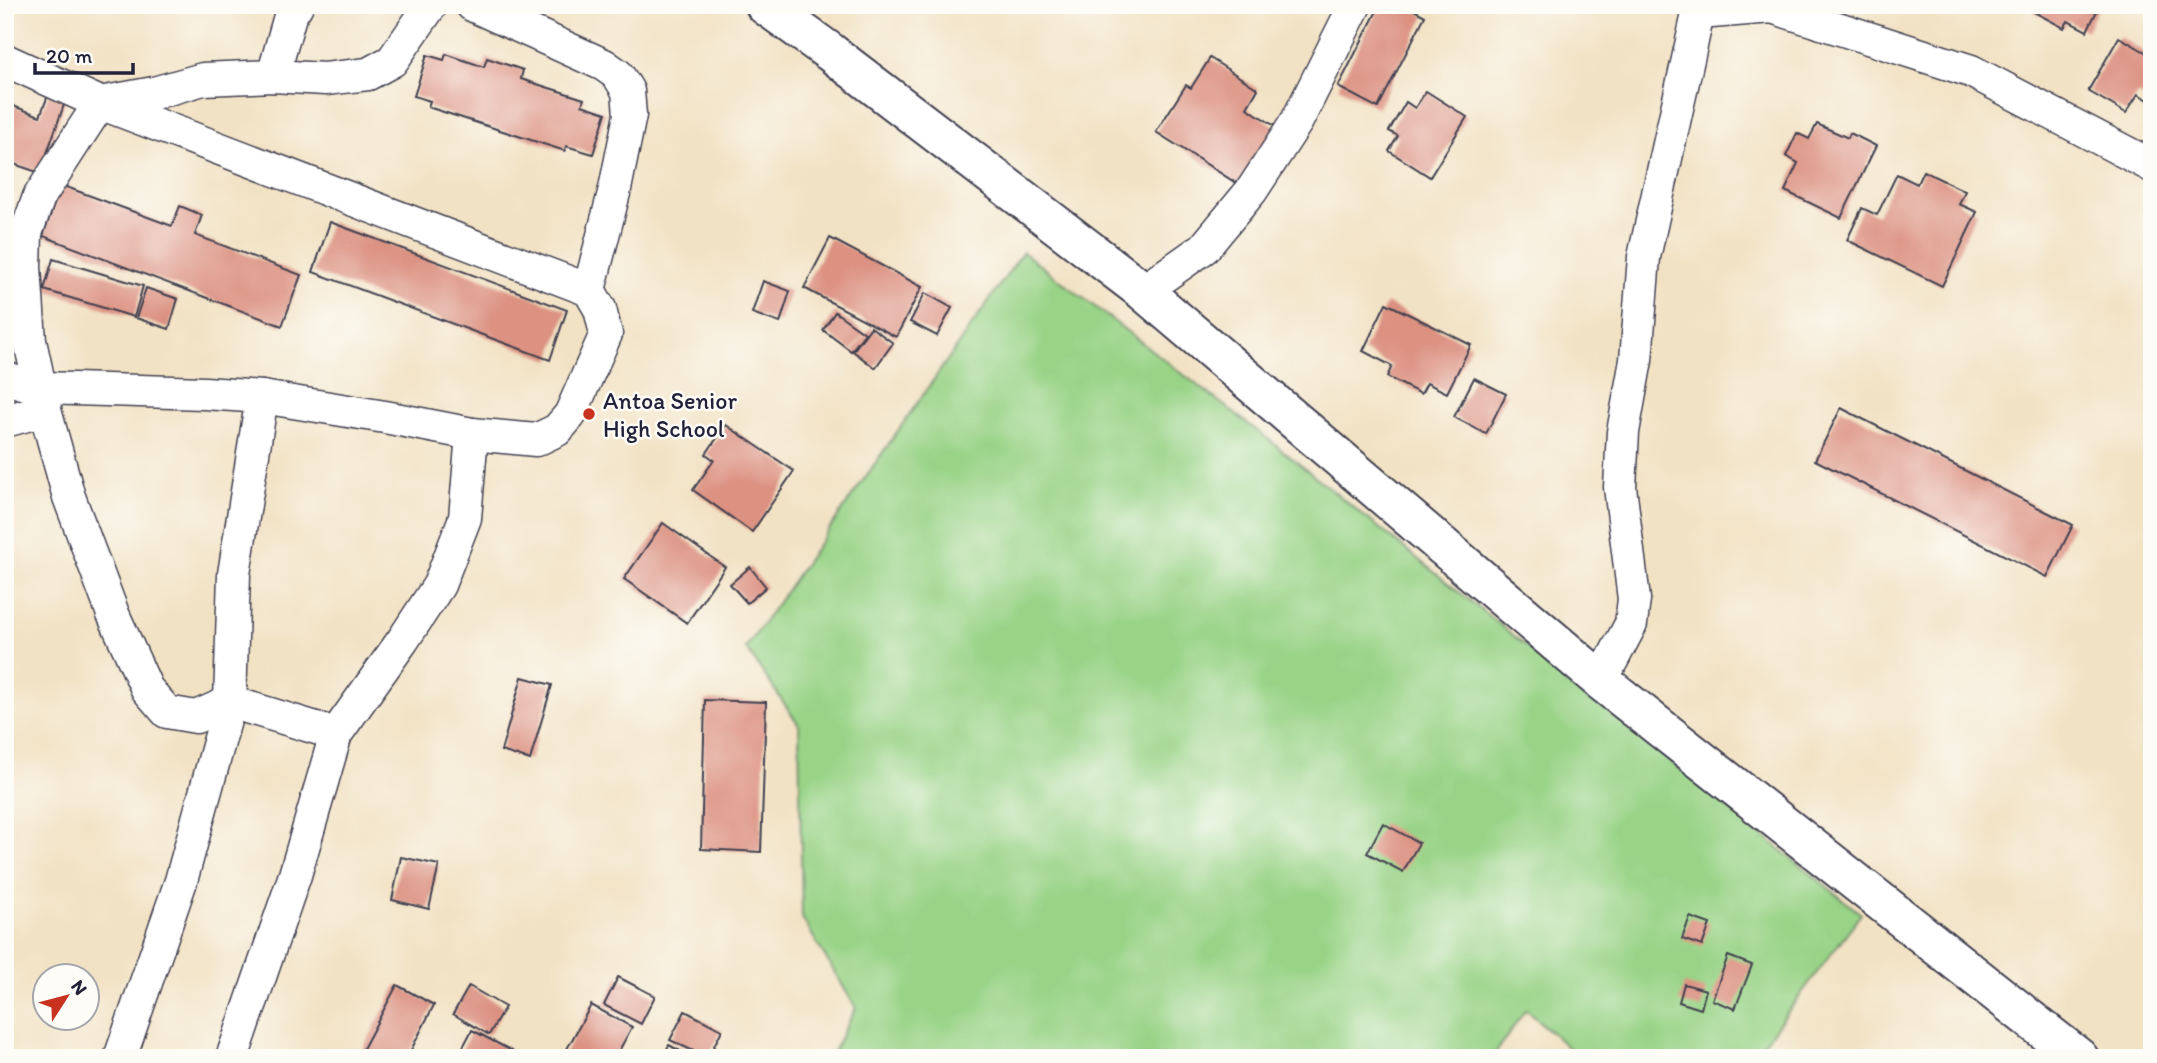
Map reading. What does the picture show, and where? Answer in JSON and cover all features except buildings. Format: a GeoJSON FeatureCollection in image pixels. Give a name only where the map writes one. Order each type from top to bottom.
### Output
{"type":"FeatureCollection","features":[{"type":"Feature","properties":{"kind":"street"},"geometry":{"type":"LineString","coordinates":[[273,76],[290,16],[297,5]]}},
{"type":"Feature","properties":{"kind":"street"},"geometry":{"type":"LineString","coordinates":[[336,734],[230,702],[196,718],[167,712],[147,689],[113,614],[69,497],[30,341],[25,267],[26,233],[39,197],[100,103],[154,93],[203,79],[273,76],[325,79],[369,74],[392,61],[431,5]]}},
{"type":"Feature","properties":{"kind":"street"},"geometry":{"type":"LineString","coordinates":[[472,5],[604,65],[618,75],[628,91],[630,115],[615,189],[589,290]]}},
{"type":"Feature","properties":{"kind":"street"},"geometry":{"type":"LineString","coordinates":[[765,5],[1143,291],[1601,681],[2079,1058]]}},
{"type":"Feature","properties":{"kind":"street"},"geometry":{"type":"LineString","coordinates":[[1143,291],[1204,248],[1252,190],[1297,121],[1354,5]]}},
{"type":"Feature","properties":{"kind":"street"},"geometry":{"type":"LineString","coordinates":[[1601,681],[1631,624],[1634,599],[1619,487],[1623,432],[1636,359],[1644,257],[1700,9],[1772,7],[1971,71],[2152,166]]}},
{"type":"Feature","properties":{"kind":"street"},"geometry":{"type":"LineString","coordinates":[[5,60],[100,103],[589,290],[600,309],[606,334],[570,415],[557,430],[536,440],[472,434],[262,397],[205,393],[43,399],[5,421]]}},
{"type":"Feature","properties":{"kind":"street"},"geometry":{"type":"LineString","coordinates":[[5,378],[43,399]]}},
{"type":"Feature","properties":{"kind":"street"},"geometry":{"type":"LineString","coordinates":[[120,1058],[181,881],[230,702],[234,574],[262,397]]}},
{"type":"Feature","properties":{"kind":"street"},"geometry":{"type":"LineString","coordinates":[[232,1058],[295,875],[336,734],[439,584],[466,518],[472,434]]}},
{"type":"Feature","properties":{"kind":"green space"},"geometry":{"type":"Polygon","coordinates":[[[1023,252],[1268,439],[1861,914],[1753,1058],[1579,1058],[1526,1009],[1492,1058],[830,1058],[856,1008],[802,918],[799,725],[746,648],[1023,252]]]}},
{"type":"Feature","properties":{"kind":"place","name":"Antoa Senior High School"},"geometry":{"type":"Point","coordinates":[589,414]}}]}
